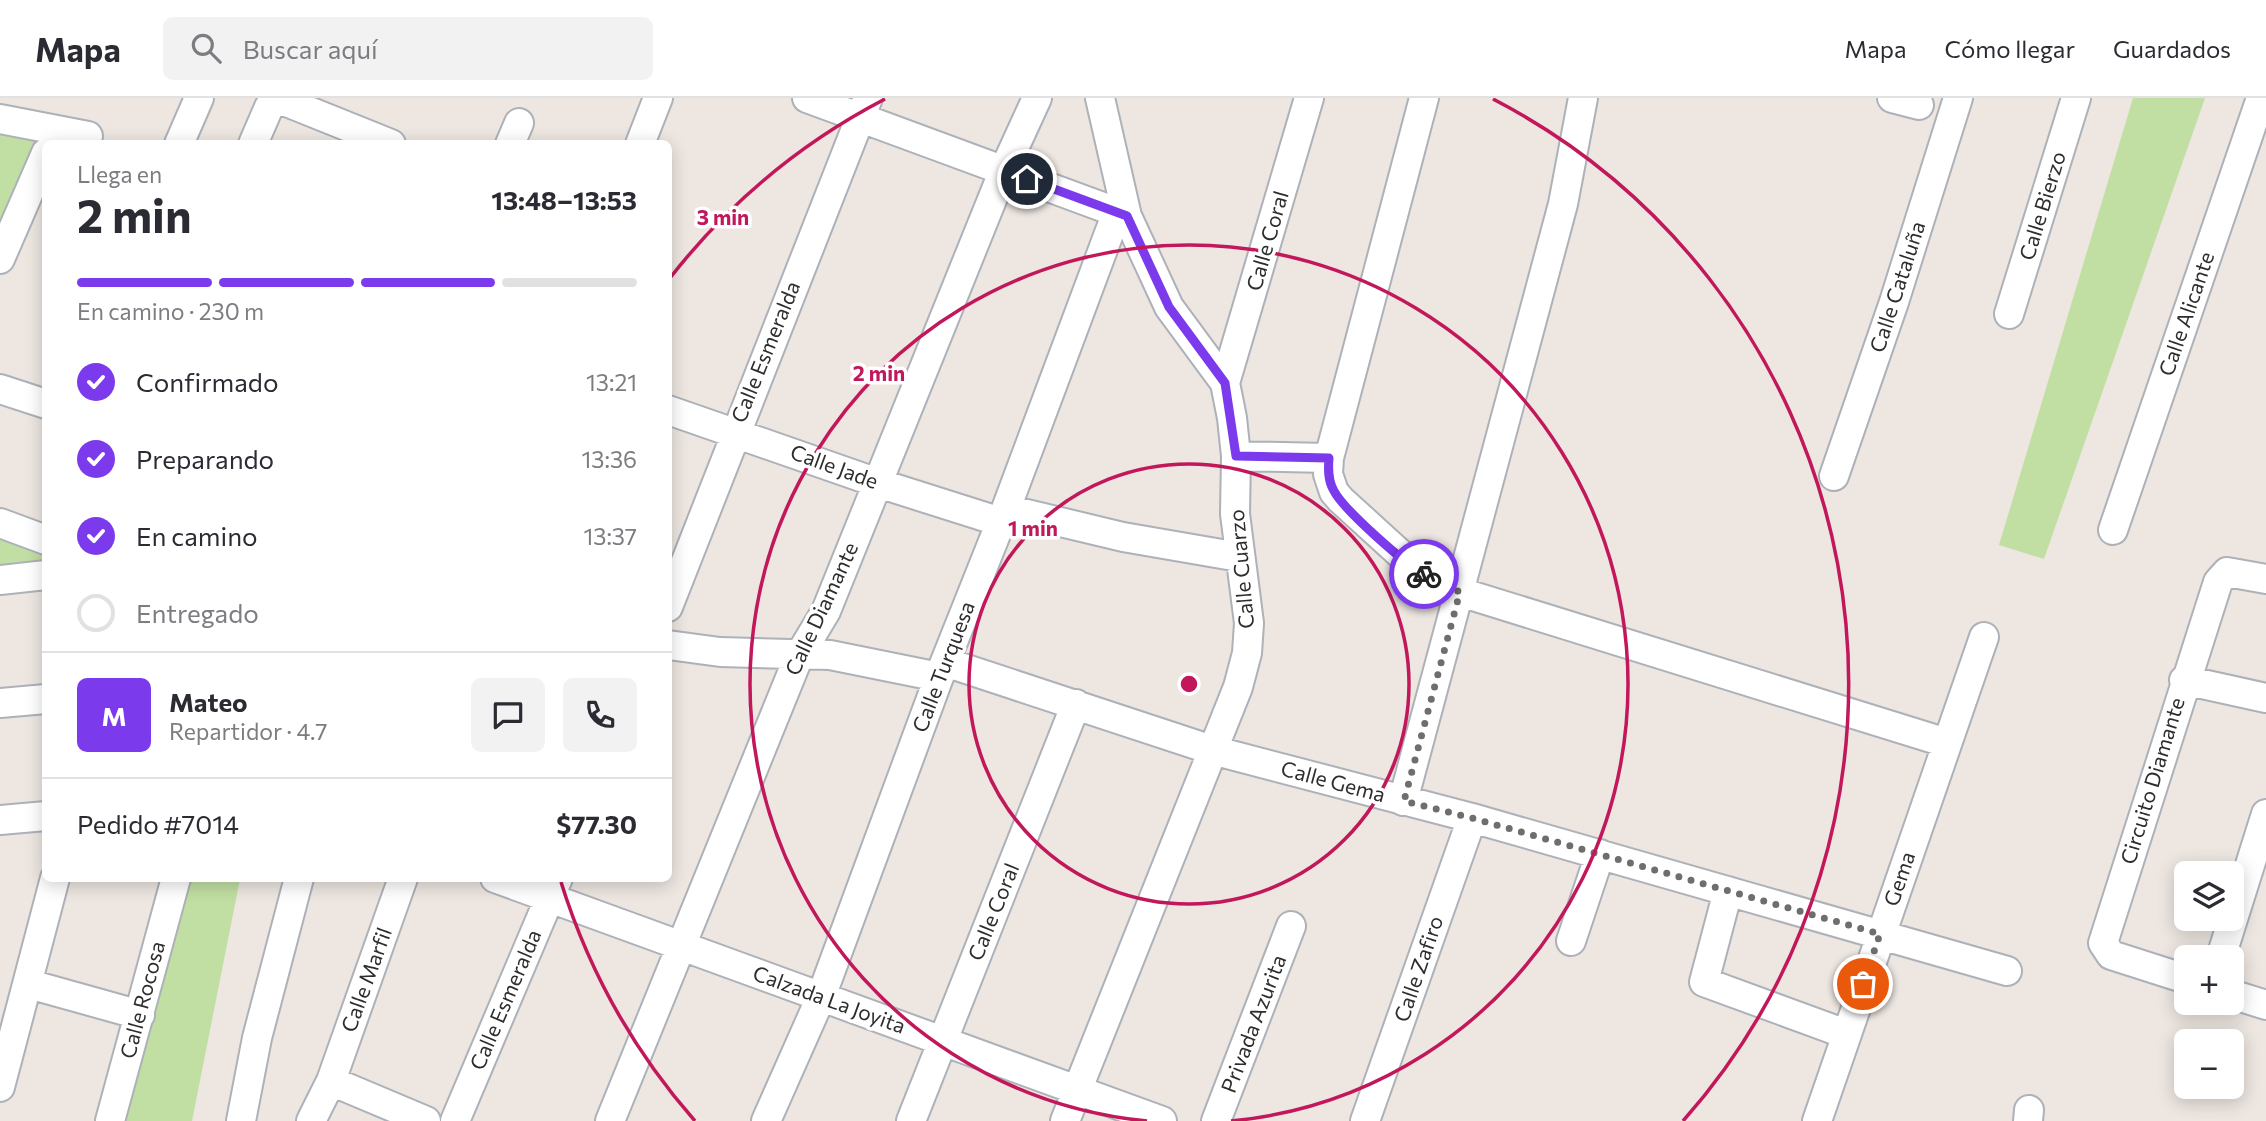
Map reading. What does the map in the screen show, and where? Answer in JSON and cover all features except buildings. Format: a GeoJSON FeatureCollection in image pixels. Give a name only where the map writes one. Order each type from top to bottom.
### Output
{"type":"FeatureCollection","features":[{"type":"Feature","properties":{"kind":"street"},"geometry":{"type":"LineString","coordinates":[[181,140],[199,98]]}},
{"type":"Feature","properties":{"kind":"street"},"geometry":{"type":"LineString","coordinates":[[642,140],[658,98]]}},
{"type":"Feature","properties":{"kind":"street"},"geometry":{"type":"LineString","coordinates":[[807,98],[864,108],[1004,170],[1122,214]]}},
{"type":"Feature","properties":{"kind":"street","name":"Calle Diamante"},"geometry":{"type":"LineString","coordinates":[[610,1121],[799,656],[826,611],[1004,170],[1037,98]]}},
{"type":"Feature","properties":{"kind":"street","name":"Calle Cuarzo"},"geometry":{"type":"LineString","coordinates":[[1065,1121],[1238,687],[1247,653],[1249,622],[1235,514],[1236,456],[1225,383],[1169,307],[1122,214],[1100,98]]}},
{"type":"Feature","properties":{"kind":"street","name":"Calle Coral"},"geometry":{"type":"LineString","coordinates":[[1225,383],[1309,98]]}},
{"type":"Feature","properties":{"kind":"street"},"geometry":{"type":"LineString","coordinates":[[1424,98],[1329,458],[1328,474],[1334,492],[1419,571],[1460,592],[1947,743]]}},
{"type":"Feature","properties":{"kind":"street"},"geometry":{"type":"LineString","coordinates":[[1404,801],[1563,204],[1583,98]]}},
{"type":"Feature","properties":{"kind":"street"},"geometry":{"type":"LineString","coordinates":[[1892,98],[1919,105]]}},
{"type":"Feature","properties":{"kind":"street","name":"Calle Cataluña"},"geometry":{"type":"LineString","coordinates":[[1834,475],[1894,302],[1958,98]]}},
{"type":"Feature","properties":{"kind":"street","name":"Calle Bierzo"},"geometry":{"type":"LineString","coordinates":[[2009,314],[2076,98]]}},
{"type":"Feature","properties":{"kind":"street","name":"Calle Alicante"},"geometry":{"type":"LineString","coordinates":[[2113,530],[2261,98]]}},
{"type":"Feature","properties":{"kind":"street"},"geometry":{"type":"LineString","coordinates":[[255,140],[274,102],[279,99],[381,140]]}},
{"type":"Feature","properties":{"kind":"street","name":"Calle Esmeralda"},"geometry":{"type":"LineString","coordinates":[[672,596],[864,108]]}},
{"type":"Feature","properties":{"kind":"street"},"geometry":{"type":"LineString","coordinates":[[0,119],[46,140]]}},
{"type":"Feature","properties":{"kind":"street"},"geometry":{"type":"LineString","coordinates":[[63,140],[88,136]]}},
{"type":"Feature","properties":{"kind":"street"},"geometry":{"type":"LineString","coordinates":[[0,259],[42,161]]}},
{"type":"Feature","properties":{"kind":"street","name":"Calle Turquesa"},"geometry":{"type":"LineString","coordinates":[[766,1121],[821,997],[942,669],[1122,214]]}},
{"type":"Feature","properties":{"kind":"street"},"geometry":{"type":"LineString","coordinates":[[0,389],[42,403]]}},
{"type":"Feature","properties":{"kind":"street","name":"Calle Jade"},"geometry":{"type":"LineString","coordinates":[[672,411],[878,483],[1004,516],[1239,557]]}},
{"type":"Feature","properties":{"kind":"street"},"geometry":{"type":"LineString","coordinates":[[1236,456],[1329,458]]}},
{"type":"Feature","properties":{"kind":"street"},"geometry":{"type":"LineString","coordinates":[[0,523],[42,539]]}},
{"type":"Feature","properties":{"kind":"street","name":"Circuito Diamante"},"geometry":{"type":"LineString","coordinates":[[2174,975],[2111,955],[2103,943],[2184,680],[2221,576],[2227,572],[2266,579]]}},
{"type":"Feature","properties":{"kind":"street"},"geometry":{"type":"LineString","coordinates":[[0,580],[42,575]]}},
{"type":"Feature","properties":{"kind":"street","name":"Gema"},"geometry":{"type":"LineString","coordinates":[[1816,1121],[1984,636]]}},
{"type":"Feature","properties":{"kind":"street","name":"Calle Gema"},"geometry":{"type":"LineString","coordinates":[[672,646],[720,652],[860,659],[942,669],[1076,704],[1212,750],[1472,818],[2007,971]]}},
{"type":"Feature","properties":{"kind":"street"},"geometry":{"type":"LineString","coordinates":[[2184,680],[2266,698]]}},
{"type":"Feature","properties":{"kind":"street"},"geometry":{"type":"LineString","coordinates":[[0,703],[42,699]]}},
{"type":"Feature","properties":{"kind":"street","name":"Calle Coral"},"geometry":{"type":"LineString","coordinates":[[911,1121],[1076,704]]}},
{"type":"Feature","properties":{"kind":"street"},"geometry":{"type":"LineString","coordinates":[[2225,945],[2266,814]]}},
{"type":"Feature","properties":{"kind":"street"},"geometry":{"type":"LineString","coordinates":[[0,820],[42,816]]}},
{"type":"Feature","properties":{"kind":"street","name":"Calle Zafiro"},"geometry":{"type":"LineString","coordinates":[[1365,1121],[1472,818]]}},
{"type":"Feature","properties":{"kind":"street"},"geometry":{"type":"LineString","coordinates":[[1571,942],[1600,854]]}},
{"type":"Feature","properties":{"kind":"street"},"geometry":{"type":"LineString","coordinates":[[0,1087],[54,882]]}},
{"type":"Feature","properties":{"kind":"street","name":"Calle Rocosa"},"geometry":{"type":"LineString","coordinates":[[110,1121],[175,882]]}},
{"type":"Feature","properties":{"kind":"street"},"geometry":{"type":"LineString","coordinates":[[241,1121],[257,1038],[298,882]]}},
{"type":"Feature","properties":{"kind":"street","name":"Calle Marfil"},"geometry":{"type":"LineString","coordinates":[[311,1121],[331,1082],[402,882]]}},
{"type":"Feature","properties":{"kind":"street","name":"Calzada La Joyita"},"geometry":{"type":"LineString","coordinates":[[516,882],[554,889],[680,946],[1163,1121]]}},
{"type":"Feature","properties":{"kind":"street","name":"Calle Esmeralda"},"geometry":{"type":"LineString","coordinates":[[455,1121],[554,889]]}},
{"type":"Feature","properties":{"kind":"street"},"geometry":{"type":"LineString","coordinates":[[1728,891],[1704,982],[1846,1034]]}},
{"type":"Feature","properties":{"kind":"street","name":"Privada Azurita"},"geometry":{"type":"LineString","coordinates":[[1216,1121],[1291,926]]}},
{"type":"Feature","properties":{"kind":"street"},"geometry":{"type":"LineString","coordinates":[[29,984],[140,1015]]}},
{"type":"Feature","properties":{"kind":"street"},"geometry":{"type":"LineString","coordinates":[[2244,998],[2266,1005]]}},
{"type":"Feature","properties":{"kind":"street"},"geometry":{"type":"LineString","coordinates":[[331,1082],[426,1121]]}},
{"type":"Feature","properties":{"kind":"green space"},"geometry":{"type":"Polygon","coordinates":[[[2133,98],[2205,98],[2044,559],[1999,545],[2133,98]]]}},
{"type":"Feature","properties":{"kind":"green space"},"geometry":{"type":"Polygon","coordinates":[[[0,123],[51,132],[48,140],[42,140],[42,153],[0,251],[0,123]]]}},
{"type":"Feature","properties":{"kind":"green space"},"geometry":{"type":"Polygon","coordinates":[[[0,525],[42,541],[42,568],[0,574],[0,525]]]}},
{"type":"Feature","properties":{"kind":"green space"},"geometry":{"type":"Polygon","coordinates":[[[183,882],[239,882],[192,1121],[114,1121],[183,882]]]}},
{"type":"Feature","properties":{"kind":"way so far"},"geometry":{"type":"LineString","coordinates":[[1424,574],[1460,592],[1404,801],[1880,934],[1863,984]]}},
{"type":"Feature","properties":{"kind":"route"},"geometry":{"type":"LineString","coordinates":[[1027,179],[1127,216],[1169,307],[1225,383],[1236,456],[1329,458],[1328,474],[1334,492],[1385,543],[1424,574]]}}]}
